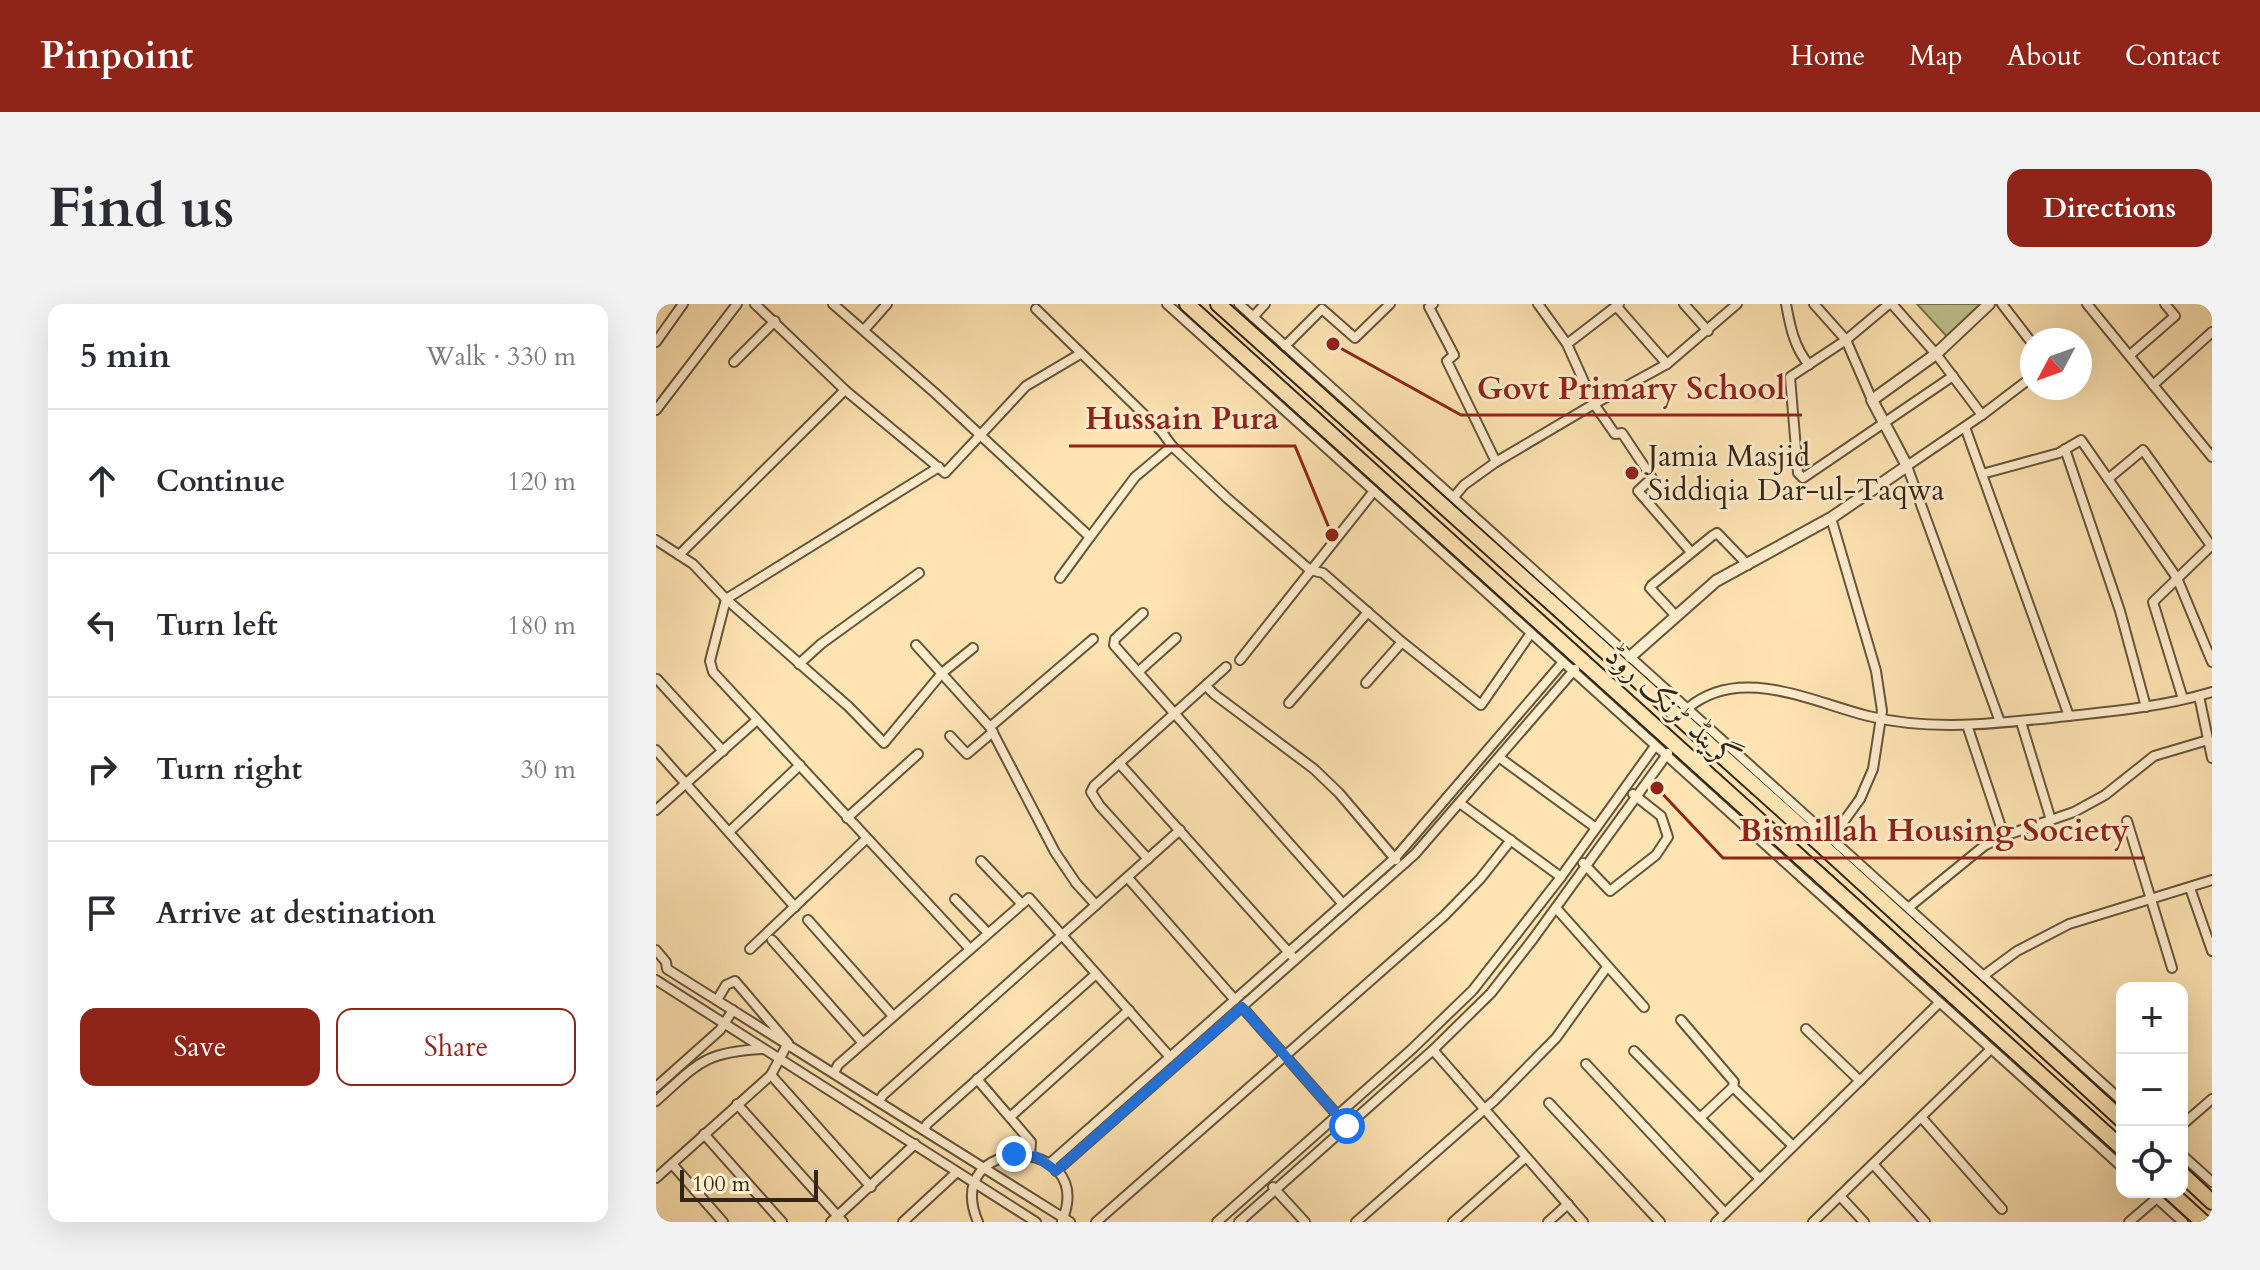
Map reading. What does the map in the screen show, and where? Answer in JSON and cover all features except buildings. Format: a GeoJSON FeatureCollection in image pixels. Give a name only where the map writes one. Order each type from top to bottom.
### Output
{"type":"FeatureCollection","features":[{"type":"Feature","properties":{"kind":"highway","name":"گرینڈ ٹرنک روڈ"},"geometry":{"type":"LineString","coordinates":[[1187,304],[1258,377],[1275,382],[1670,750],[1804,859],[2116,1143]]}},
{"type":"Feature","properties":{"kind":"highway","name":"گرینڈ ٹرنک روڈ"},"geometry":{"type":"LineString","coordinates":[[1218,304],[1290,357],[1825,841],[2116,1114]]}},
{"type":"Feature","properties":{"kind":"highway"},"geometry":{"type":"LineString","coordinates":[[1275,382],[1290,357]]}},
{"type":"Feature","properties":{"kind":"highway"},"geometry":{"type":"LineString","coordinates":[[1804,859],[1825,841]]}},
{"type":"Feature","properties":{"kind":"highway"},"geometry":{"type":"LineString","coordinates":[[2188,1180],[2212,1202]]}},
{"type":"Feature","properties":{"kind":"highway"},"geometry":{"type":"LineString","coordinates":[[2165,1198],[2203,1222]]}},
{"type":"Feature","properties":{"kind":"street"},"geometry":{"type":"LineString","coordinates":[[656,342],[683,304]]}},
{"type":"Feature","properties":{"kind":"street"},"geometry":{"type":"LineString","coordinates":[[656,410],[737,304]]}},
{"type":"Feature","properties":{"kind":"street"},"geometry":{"type":"LineString","coordinates":[[755,304],[845,390],[945,473],[1026,386],[1080,354]]}},
{"type":"Feature","properties":{"kind":"street"},"geometry":{"type":"LineString","coordinates":[[833,304],[1090,537]]}},
{"type":"Feature","properties":{"kind":"street"},"geometry":{"type":"LineString","coordinates":[[864,330],[887,304]]}},
{"type":"Feature","properties":{"kind":"street"},"geometry":{"type":"LineString","coordinates":[[1167,304],[1258,377],[1374,491],[1563,662],[1577,666],[1655,746],[1670,750],[1768,849],[2116,1162]]}},
{"type":"Feature","properties":{"kind":"street"},"geometry":{"type":"LineString","coordinates":[[1239,304],[1290,357],[1454,497],[1688,708],[1825,841],[1908,908],[2116,1096]]}},
{"type":"Feature","properties":{"kind":"street"},"geometry":{"type":"LineString","coordinates":[[1253,317],[1265,304]]}},
{"type":"Feature","properties":{"kind":"street"},"geometry":{"type":"LineString","coordinates":[[1290,357],[1322,309],[1355,338],[1390,304]]}},
{"type":"Feature","properties":{"kind":"street"},"geometry":{"type":"LineString","coordinates":[[1538,304],[1567,344],[1594,404],[1615,434],[1622,433],[1652,478],[1638,491],[1691,552]]}},
{"type":"Feature","properties":{"kind":"street"},"geometry":{"type":"LineString","coordinates":[[1684,304],[1708,331]]}},
{"type":"Feature","properties":{"kind":"street"},"geometry":{"type":"LineString","coordinates":[[1454,497],[1464,485],[1496,462],[1667,364],[1737,304]]}},
{"type":"Feature","properties":{"kind":"street"},"geometry":{"type":"LineString","coordinates":[[1786,304],[1792,333],[1801,356],[1809,365]]}},
{"type":"Feature","properties":{"kind":"street"},"geometry":{"type":"LineString","coordinates":[[1953,376],[1803,478],[1798,473],[1790,377],[1846,340],[1890,304],[1936,354],[1953,376],[1982,415]]}},
{"type":"Feature","properties":{"kind":"street"},"geometry":{"type":"LineString","coordinates":[[1872,400],[1936,354],[1989,304]]}},
{"type":"Feature","properties":{"kind":"street"},"geometry":{"type":"LineString","coordinates":[[2002,304],[2020,328]]}},
{"type":"Feature","properties":{"kind":"street"},"geometry":{"type":"LineString","coordinates":[[2087,304],[2212,457]]}},
{"type":"Feature","properties":{"kind":"street"},"geometry":{"type":"LineString","coordinates":[[2130,355],[2175,316],[2165,304]]}},
{"type":"Feature","properties":{"kind":"street"},"geometry":{"type":"LineString","coordinates":[[1429,305],[1454,355],[1447,361],[1496,462]]}},
{"type":"Feature","properties":{"kind":"street"},"geometry":{"type":"LineString","coordinates":[[1567,344],[1618,305],[1667,364]]}},
{"type":"Feature","properties":{"kind":"street"},"geometry":{"type":"LineString","coordinates":[[1818,305],[1846,340],[1872,400],[1907,466],[2000,722]]}},
{"type":"Feature","properties":{"kind":"street"},"geometry":{"type":"LineString","coordinates":[[1036,309],[1227,498],[1310,570],[1323,573],[1481,705],[1531,633]]}},
{"type":"Feature","properties":{"kind":"street"},"geometry":{"type":"LineString","coordinates":[[734,362],[775,321]]}},
{"type":"Feature","properties":{"kind":"street"},"geometry":{"type":"LineString","coordinates":[[2153,385],[2212,332]]}},
{"type":"Feature","properties":{"kind":"street"},"geometry":{"type":"LineString","coordinates":[[1630,657],[1716,581],[1831,518],[2020,386]]}},
{"type":"Feature","properties":{"kind":"street"},"geometry":{"type":"LineString","coordinates":[[679,555],[845,390]]}},
{"type":"Feature","properties":{"kind":"street"},"geometry":{"type":"LineString","coordinates":[[1965,427],[2069,716]]}},
{"type":"Feature","properties":{"kind":"street"},"geometry":{"type":"LineString","coordinates":[[1982,474],[2065,449],[2081,440],[2177,578],[2212,662]]}},
{"type":"Feature","properties":{"kind":"street"},"geometry":{"type":"LineString","coordinates":[[1060,578],[1135,477],[1172,446]]}},
{"type":"Feature","properties":{"kind":"street"},"geometry":{"type":"LineString","coordinates":[[2065,449],[2120,611],[2146,707]]}},
{"type":"Feature","properties":{"kind":"street"},"geometry":{"type":"LineString","coordinates":[[2108,479],[2143,450],[2212,546],[2153,602],[2183,699]]}},
{"type":"Feature","properties":{"kind":"street"},"geometry":{"type":"LineString","coordinates":[[939,467],[726,599],[711,667],[970,949]]}},
{"type":"Feature","properties":{"kind":"street"},"geometry":{"type":"LineString","coordinates":[[1240,660],[1374,491]]}},
{"type":"Feature","properties":{"kind":"street"},"geometry":{"type":"LineString","coordinates":[[1825,841],[1860,799],[1873,769],[1881,719],[1876,671],[1831,518]]}},
{"type":"Feature","properties":{"kind":"street"},"geometry":{"type":"LineString","coordinates":[[1675,615],[1650,588],[1717,533],[1748,565]]}},
{"type":"Feature","properties":{"kind":"street"},"geometry":{"type":"LineString","coordinates":[[656,540],[693,564],[726,599],[849,707],[884,743],[942,673],[973,648]]}},
{"type":"Feature","properties":{"kind":"street"},"geometry":{"type":"LineString","coordinates":[[799,664],[821,644],[919,573]]}},
{"type":"Feature","properties":{"kind":"street"},"geometry":{"type":"LineString","coordinates":[[1289,703],[1368,612]]}},
{"type":"Feature","properties":{"kind":"street"},"geometry":{"type":"LineString","coordinates":[[1143,613],[1113,642],[1343,904]]}},
{"type":"Feature","properties":{"kind":"street"},"geometry":{"type":"LineString","coordinates":[[1138,672],[1176,638]]}},
{"type":"Feature","properties":{"kind":"street"},"geometry":{"type":"LineString","coordinates":[[950,736],[967,754],[1093,639]]}},
{"type":"Feature","properties":{"kind":"street"},"geometry":{"type":"LineString","coordinates":[[1366,683],[1402,642]]}},
{"type":"Feature","properties":{"kind":"street"},"geometry":{"type":"LineString","coordinates":[[916,645],[991,729],[1055,852],[1096,905]]}},
{"type":"Feature","properties":{"kind":"street"},"geometry":{"type":"LineString","coordinates":[[1292,957],[1343,904],[1395,858],[1563,662]]}},
{"type":"Feature","properties":{"kind":"street"},"geometry":{"type":"LineString","coordinates":[[1052,1167],[1137,1100],[1238,1004],[1402,866],[1461,804],[1577,666]]}},
{"type":"Feature","properties":{"kind":"street"},"geometry":{"type":"LineString","coordinates":[[1148,859],[1091,792],[1226,667]]}},
{"type":"Feature","properties":{"kind":"street"},"geometry":{"type":"LineString","coordinates":[[657,679],[723,751]]}},
{"type":"Feature","properties":{"kind":"street"},"geometry":{"type":"LineString","coordinates":[[1206,686],[1314,769],[1402,866]]}},
{"type":"Feature","properties":{"kind":"street"},"geometry":{"type":"LineString","coordinates":[[1688,708],[1711,693],[1733,689],[1769,689],[1797,694],[1881,719],[1967,725],[2021,722],[2146,707],[2212,692]]}},
{"type":"Feature","properties":{"kind":"street"},"geometry":{"type":"LineString","coordinates":[[2199,696],[2212,758]]}},
{"type":"Feature","properties":{"kind":"street"},"geometry":{"type":"LineString","coordinates":[[656,810],[757,720]]}},
{"type":"Feature","properties":{"kind":"street"},"geometry":{"type":"LineString","coordinates":[[2021,722],[2051,820]]}},
{"type":"Feature","properties":{"kind":"street"},"geometry":{"type":"LineString","coordinates":[[1967,725],[2004,836]]}},
{"type":"Feature","properties":{"kind":"street"},"geometry":{"type":"LineString","coordinates":[[1908,908],[1984,846],[2074,812],[2105,795],[2146,760],[2208,740]]}},
{"type":"Feature","properties":{"kind":"street"},"geometry":{"type":"LineString","coordinates":[[1217,1222],[1422,1040],[1473,990],[1561,877],[1655,746]]}},
{"type":"Feature","properties":{"kind":"street"},"geometry":{"type":"LineString","coordinates":[[656,750],[795,907]]}},
{"type":"Feature","properties":{"kind":"street"},"geometry":{"type":"LineString","coordinates":[[1239,1222],[1433,1050],[1497,985],[1670,750]]}},
{"type":"Feature","properties":{"kind":"street"},"geometry":{"type":"LineString","coordinates":[[847,818],[918,754]]}},
{"type":"Feature","properties":{"kind":"street"},"geometry":{"type":"LineString","coordinates":[[1500,758],[1596,828]]}},
{"type":"Feature","properties":{"kind":"street"},"geometry":{"type":"LineString","coordinates":[[1119,763],[1292,957]]}},
{"type":"Feature","properties":{"kind":"street"},"geometry":{"type":"LineString","coordinates":[[729,832],[800,765]]}},
{"type":"Feature","properties":{"kind":"street"},"geometry":{"type":"LineString","coordinates":[[1575,857],[1587,865],[1610,891],[1663,849],[1668,837],[1664,821],[1626,788]]}},
{"type":"Feature","properties":{"kind":"street"},"geometry":{"type":"LineString","coordinates":[[1461,804],[1561,877]]}},
{"type":"Feature","properties":{"kind":"street"},"geometry":{"type":"LineString","coordinates":[[2127,821],[2172,968]]}},
{"type":"Feature","properties":{"kind":"street"},"geometry":{"type":"LineString","coordinates":[[879,1101],[1180,830]]}},
{"type":"Feature","properties":{"kind":"street"},"geometry":{"type":"LineString","coordinates":[[1768,849],[1779,837]]}},
{"type":"Feature","properties":{"kind":"street"},"geometry":{"type":"LineString","coordinates":[[750,949],[866,839]]}},
{"type":"Feature","properties":{"kind":"street"},"geometry":{"type":"LineString","coordinates":[[1096,1222],[1462,900],[1511,840]]}},
{"type":"Feature","properties":{"kind":"street"},"geometry":{"type":"LineString","coordinates":[[981,861],[1021,903]]}},
{"type":"Feature","properties":{"kind":"street"},"geometry":{"type":"LineString","coordinates":[[1128,878],[1347,1126]]}},
{"type":"Feature","properties":{"kind":"street"},"geometry":{"type":"LineString","coordinates":[[1983,976],[2017,951],[2069,924],[2212,880]]}},
{"type":"Feature","properties":{"kind":"street"},"geometry":{"type":"LineString","coordinates":[[2190,888],[2212,951]]}},
{"type":"Feature","properties":{"kind":"street"},"geometry":{"type":"LineString","coordinates":[[955,899],[988,933]]}},
{"type":"Feature","properties":{"kind":"street"},"geometry":{"type":"LineString","coordinates":[[834,1073],[838,1065],[1026,899],[1033,900],[1170,1057]]}},
{"type":"Feature","properties":{"kind":"street"},"geometry":{"type":"LineString","coordinates":[[1556,908],[1644,1007]]}},
{"type":"Feature","properties":{"kind":"street"},"geometry":{"type":"LineString","coordinates":[[808,920],[893,1016]]}},
{"type":"Feature","properties":{"kind":"street"},"geometry":{"type":"LineString","coordinates":[[1866,937],[1877,926]]}},
{"type":"Feature","properties":{"kind":"street"},"geometry":{"type":"LineString","coordinates":[[772,940],[863,1043]]}},
{"type":"Feature","properties":{"kind":"street"},"geometry":{"type":"LineString","coordinates":[[656,950],[666,962],[667,969],[657,981],[1036,1222]]}},
{"type":"Feature","properties":{"kind":"street"},"geometry":{"type":"LineString","coordinates":[[1356,1222],[1484,1109],[1556,1038],[1607,967]]}},
{"type":"Feature","properties":{"kind":"street"},"geometry":{"type":"LineString","coordinates":[[667,969],[788,1043],[985,1168],[1065,1221],[1067,1197],[1063,1183],[1052,1167],[1030,1155],[1006,1156],[985,1168],[976,1184],[973,1207],[978,1222]]}},
{"type":"Feature","properties":{"kind":"street"},"geometry":{"type":"LineString","coordinates":[[924,1130],[1096,974]]}},
{"type":"Feature","properties":{"kind":"street"},"geometry":{"type":"LineString","coordinates":[[717,1000],[726,985],[735,981],[788,1043]]}},
{"type":"Feature","properties":{"kind":"street"},"geometry":{"type":"LineString","coordinates":[[1716,1222],[1939,1003]]}},
{"type":"Feature","properties":{"kind":"street"},"geometry":{"type":"LineString","coordinates":[[666,1093],[658,1086],[724,1025],[733,1010]]}},
{"type":"Feature","properties":{"kind":"street"},"geometry":{"type":"LineString","coordinates":[[1010,1117],[1129,1010]]}},
{"type":"Feature","properties":{"kind":"street"},"geometry":{"type":"LineString","coordinates":[[1681,1020],[1734,1082],[1733,1087],[1700,1118]]}},
{"type":"Feature","properties":{"kind":"street"},"geometry":{"type":"LineString","coordinates":[[1806,1029],[1860,1081]]}},
{"type":"Feature","properties":{"kind":"street"},"geometry":{"type":"LineString","coordinates":[[1052,1167],[1170,1057],[1207,1032]]}},
{"type":"Feature","properties":{"kind":"street"},"geometry":{"type":"LineString","coordinates":[[656,1178],[771,1075],[788,1043]]}},
{"type":"Feature","properties":{"kind":"street"},"geometry":{"type":"LineString","coordinates":[[700,1049],[707,1058]]}},
{"type":"Feature","properties":{"kind":"street"},"geometry":{"type":"LineString","coordinates":[[656,1101],[707,1058],[738,1050],[763,1049]]}},
{"type":"Feature","properties":{"kind":"street"},"geometry":{"type":"LineString","coordinates":[[1813,1222],[1991,1049]]}},
{"type":"Feature","properties":{"kind":"street"},"geometry":{"type":"LineString","coordinates":[[1433,1050],[1583,1222]]}},
{"type":"Feature","properties":{"kind":"street"},"geometry":{"type":"LineString","coordinates":[[1634,1051],[1760,1179]]}},
{"type":"Feature","properties":{"kind":"street"},"geometry":{"type":"LineString","coordinates":[[1586,1064],[1725,1213]]}},
{"type":"Feature","properties":{"kind":"street"},"geometry":{"type":"LineString","coordinates":[[771,1075],[871,1187]]}},
{"type":"Feature","properties":{"kind":"street"},"geometry":{"type":"LineString","coordinates":[[977,1079],[1031,1142],[1030,1155]]}},
{"type":"Feature","properties":{"kind":"street"},"geometry":{"type":"LineString","coordinates":[[1733,1087],[1793,1146]]}},
{"type":"Feature","properties":{"kind":"street"},"geometry":{"type":"LineString","coordinates":[[1131,1092],[1137,1100]]}},
{"type":"Feature","properties":{"kind":"street"},"geometry":{"type":"LineString","coordinates":[[2188,1120],[2212,1099]]}},
{"type":"Feature","properties":{"kind":"street"},"geometry":{"type":"LineString","coordinates":[[1549,1103],[1660,1222]]}},
{"type":"Feature","properties":{"kind":"street"},"geometry":{"type":"LineString","coordinates":[[737,1104],[837,1220],[915,1144]]}},
{"type":"Feature","properties":{"kind":"street"},"geometry":{"type":"LineString","coordinates":[[1921,1117],[2002,1209]]}},
{"type":"Feature","properties":{"kind":"street"},"geometry":{"type":"LineString","coordinates":[[704,1134],[782,1222]]}},
{"type":"Feature","properties":{"kind":"street"},"geometry":{"type":"LineString","coordinates":[[1453,1222],[1526,1157]]}},
{"type":"Feature","properties":{"kind":"street"},"geometry":{"type":"LineString","coordinates":[[2188,1160],[2212,1182]]}},
{"type":"Feature","properties":{"kind":"street"},"geometry":{"type":"LineString","coordinates":[[672,1164],[723,1222]]}},
{"type":"Feature","properties":{"kind":"street"},"geometry":{"type":"LineString","coordinates":[[1873,1164],[1925,1222]]}},
{"type":"Feature","properties":{"kind":"street"},"geometry":{"type":"LineString","coordinates":[[906,1221],[957,1172]]}},
{"type":"Feature","properties":{"kind":"street"},"geometry":{"type":"LineString","coordinates":[[1266,1179],[1305,1222]]}},
{"type":"Feature","properties":{"kind":"street"},"geometry":{"type":"LineString","coordinates":[[1840,1196],[1864,1222]]}},
{"type":"Feature","properties":{"kind":"street"},"geometry":{"type":"LineString","coordinates":[[2129,1222],[2155,1198]]}},
{"type":"Feature","properties":{"kind":"street"},"geometry":{"type":"LineString","coordinates":[[2162,1198],[2183,1222]]}},
{"type":"Feature","properties":{"kind":"street"},"geometry":{"type":"LineString","coordinates":[[1548,1222],[1568,1204]]}},
{"type":"Feature","properties":{"kind":"green space"},"geometry":{"type":"Polygon","coordinates":[[[1917,304],[1989,304],[1951,341],[1917,304]]]}},
{"type":"Feature","properties":{"kind":"place","name":"Govt Primary School"},"geometry":{"type":"Point","coordinates":[1333,344]}},
{"type":"Feature","properties":{"kind":"place","name":"Jamia Masjid Siddiqia Dar-ul-Taqwa"},"geometry":{"type":"Point","coordinates":[1632,473]}},
{"type":"Feature","properties":{"kind":"place","name":"Hussain Pura"},"geometry":{"type":"Point","coordinates":[1332,535]}},
{"type":"Feature","properties":{"kind":"place","name":"Bismillah Housing Society"},"geometry":{"type":"Point","coordinates":[1657,788]}},
{"type":"Feature","properties":{"kind":"route"},"geometry":{"type":"LineString","coordinates":[[1014,1154],[1037,1157],[1056,1171],[1242,1007],[1347,1126]]}}]}
